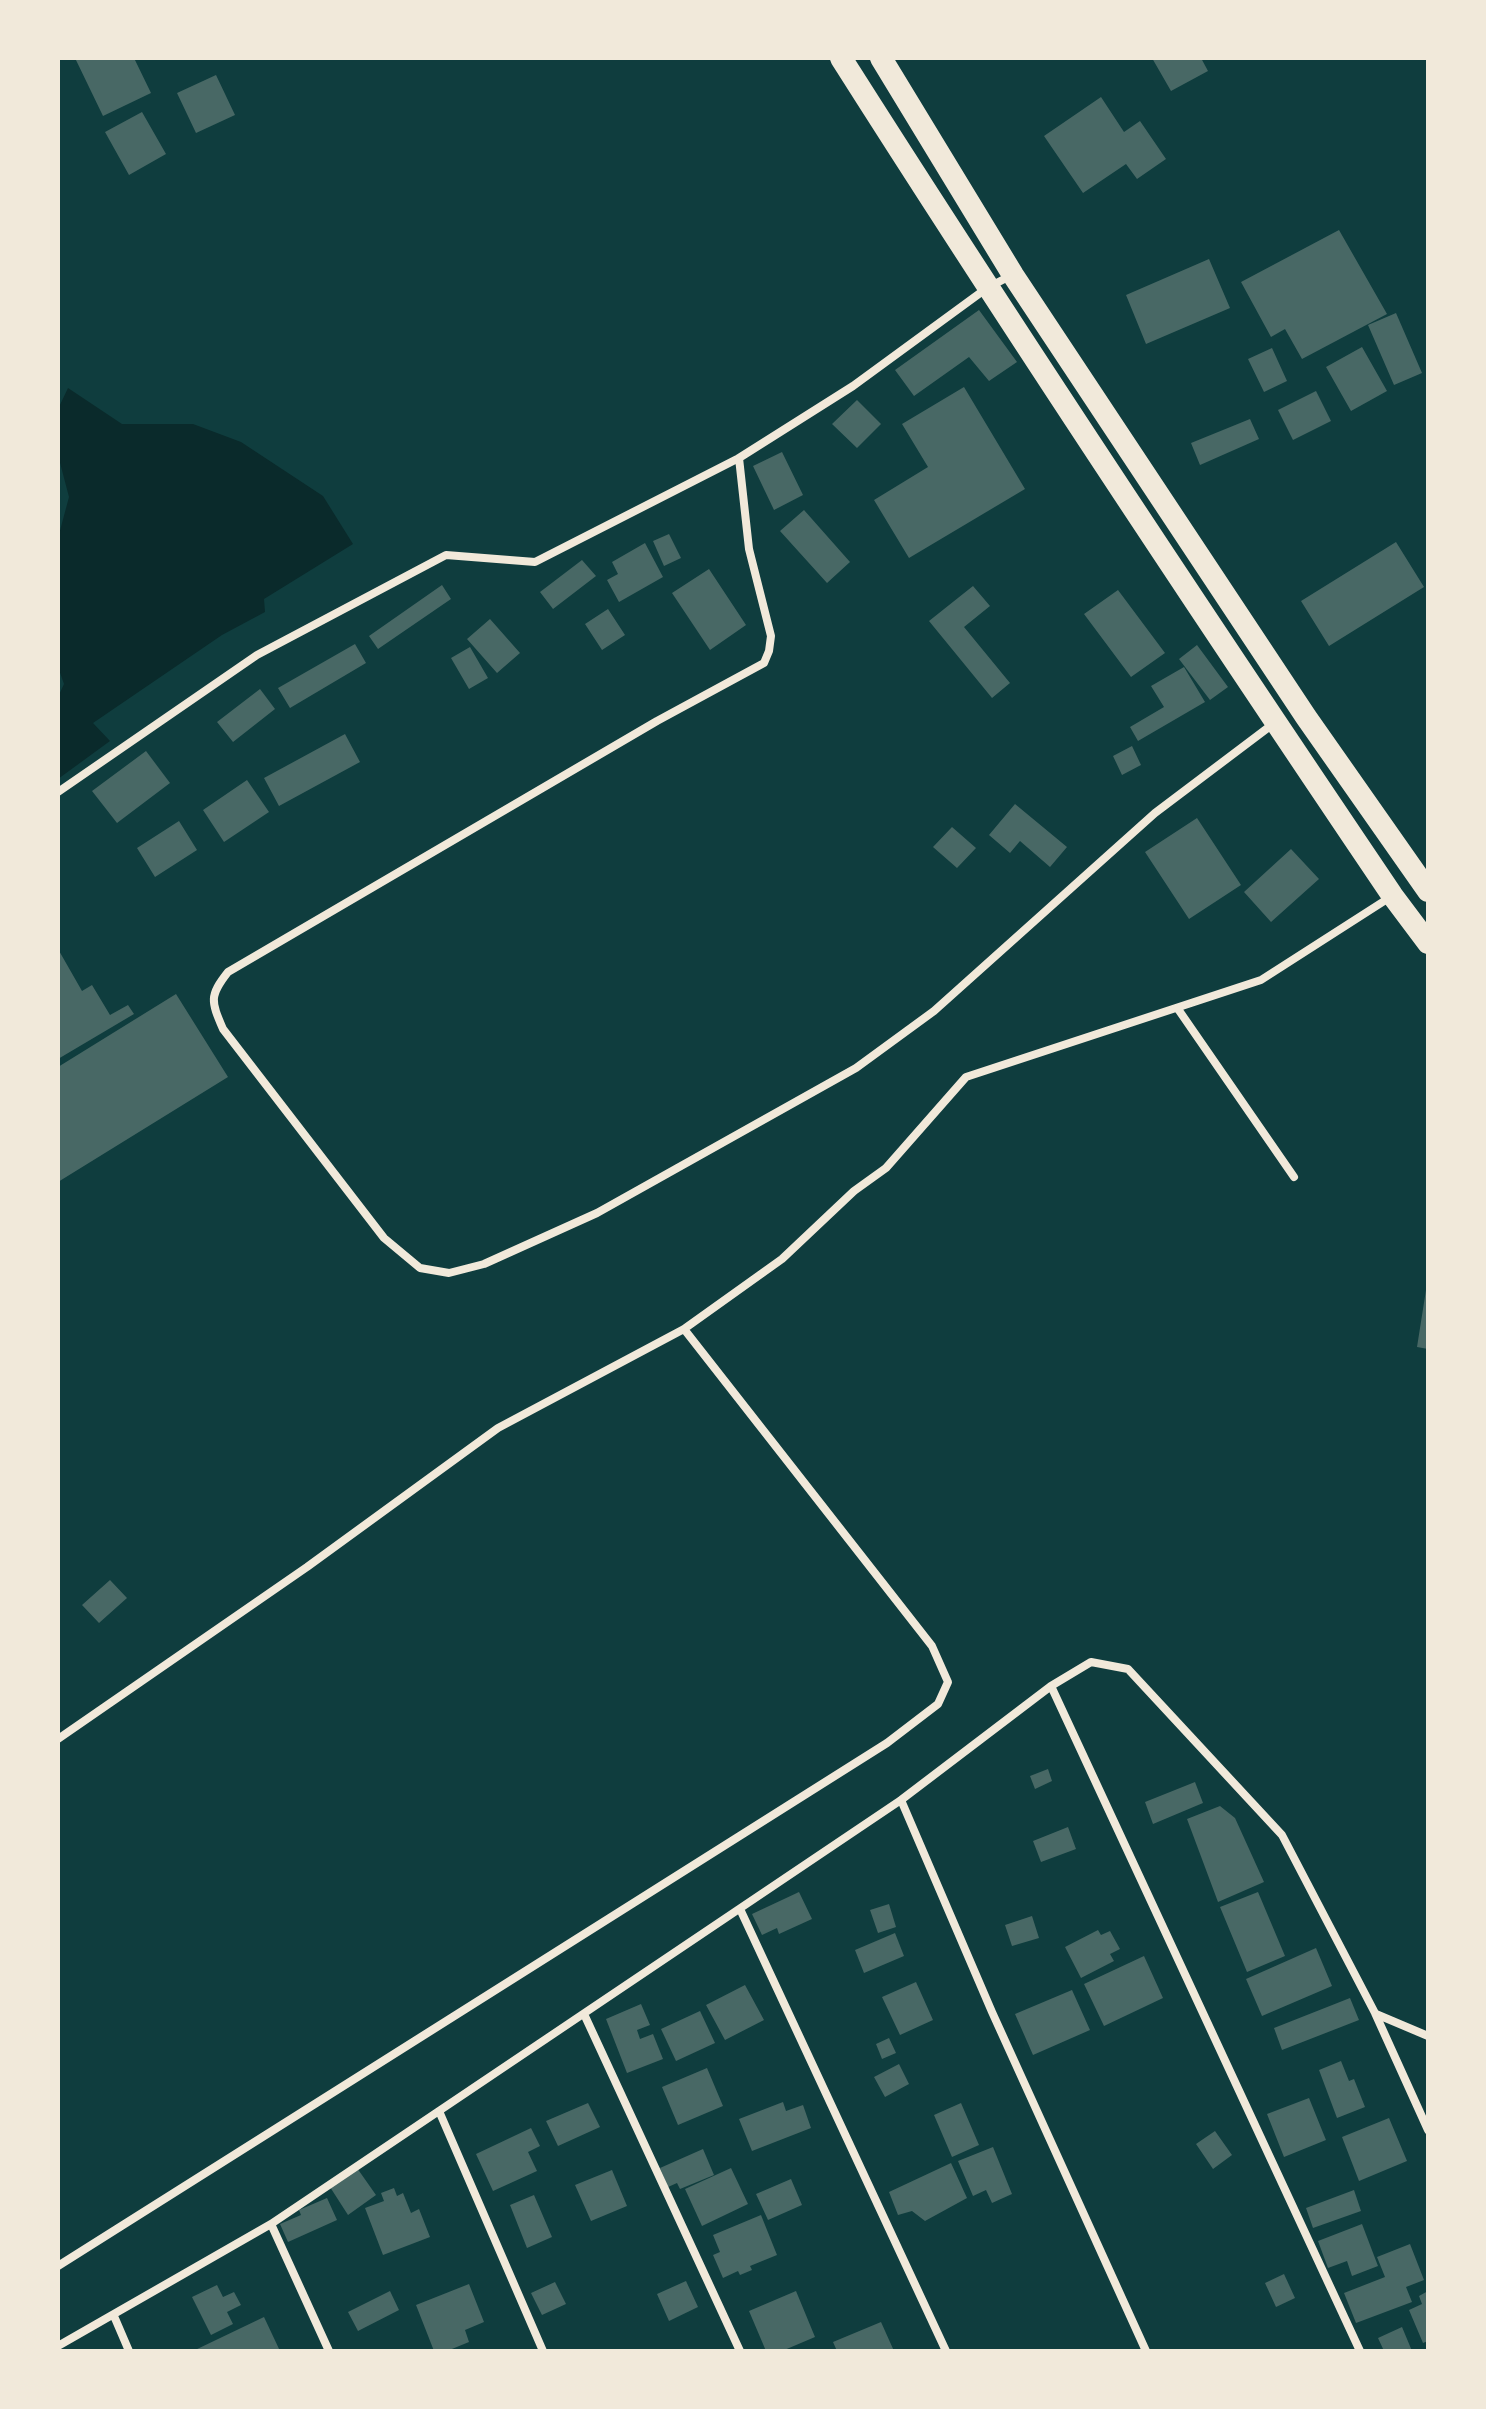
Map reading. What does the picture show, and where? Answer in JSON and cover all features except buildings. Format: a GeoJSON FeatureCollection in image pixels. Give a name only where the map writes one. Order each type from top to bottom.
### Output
{"type":"FeatureCollection","features":[{"type":"Feature","properties":{"kind":"highway"},"geometry":{"type":"LineString","coordinates":[[841,58],[987,288],[1275,722],[1428,943]]}},
{"type":"Feature","properties":{"kind":"highway"},"geometry":{"type":"LineString","coordinates":[[881,58],[1013,275],[1306,717],[1428,891]]}},
{"type":"Feature","properties":{"kind":"street"},"geometry":{"type":"LineString","coordinates":[[58,792],[257,655],[446,555],[535,562],[739,458],[853,386],[987,288],[1013,275]]}},
{"type":"Feature","properties":{"kind":"street"},"geometry":{"type":"LineString","coordinates":[[739,458],[749,549],[771,636],[764,663],[657,721],[228,972],[214,991],[213,1005],[223,1029],[384,1238],[420,1268],[449,1273],[484,1264],[597,1213],[856,1068],[934,1011],[1155,813],[1205,772],[1275,722]]}},
{"type":"Feature","properties":{"kind":"street"},"geometry":{"type":"LineString","coordinates":[[58,1739],[294,1576],[498,1428],[684,1329],[782,1259],[854,1191],[886,1168],[966,1077],[1261,980],[1392,895]]}},
{"type":"Feature","properties":{"kind":"street"},"geometry":{"type":"LineString","coordinates":[[1178,1009],[1294,1177]]}},
{"type":"Feature","properties":{"kind":"street"},"geometry":{"type":"LineString","coordinates":[[58,2266],[887,1743],[938,1704],[948,1682],[932,1646],[684,1329]]}},
{"type":"Feature","properties":{"kind":"street"},"geometry":{"type":"LineString","coordinates":[[58,2346],[271,2224],[901,1800],[1051,1686],[1091,1662],[1128,1669],[1282,1835],[1375,2013],[1428,2130]]}},
{"type":"Feature","properties":{"kind":"street"},"geometry":{"type":"LineString","coordinates":[[1051,1686],[1360,2351]]}},
{"type":"Feature","properties":{"kind":"street"},"geometry":{"type":"LineString","coordinates":[[901,1800],[992,2012],[1146,2351]]}},
{"type":"Feature","properties":{"kind":"street"},"geometry":{"type":"LineString","coordinates":[[740,1909],[946,2351]]}},
{"type":"Feature","properties":{"kind":"street"},"geometry":{"type":"LineString","coordinates":[[1375,2013],[1428,2036]]}},
{"type":"Feature","properties":{"kind":"street"},"geometry":{"type":"LineString","coordinates":[[584,2014],[740,2351]]}},
{"type":"Feature","properties":{"kind":"street"},"geometry":{"type":"LineString","coordinates":[[439,2111],[543,2351]]}},
{"type":"Feature","properties":{"kind":"street"},"geometry":{"type":"LineString","coordinates":[[271,2224],[329,2351]]}},
{"type":"Feature","properties":{"kind":"street"},"geometry":{"type":"LineString","coordinates":[[114,2316],[129,2351]]}},
{"type":"Feature","properties":{"kind":"water"},"geometry":{"type":"Polygon","coordinates":[[[68,388],[122,424],[193,424],[241,442],[323,496],[353,544],[264,599],[265,612],[222,635],[93,723],[110,741],[58,779],[58,697],[64,684],[58,667],[58,538],[69,497],[58,455],[58,409],[68,388]]]}}]}
